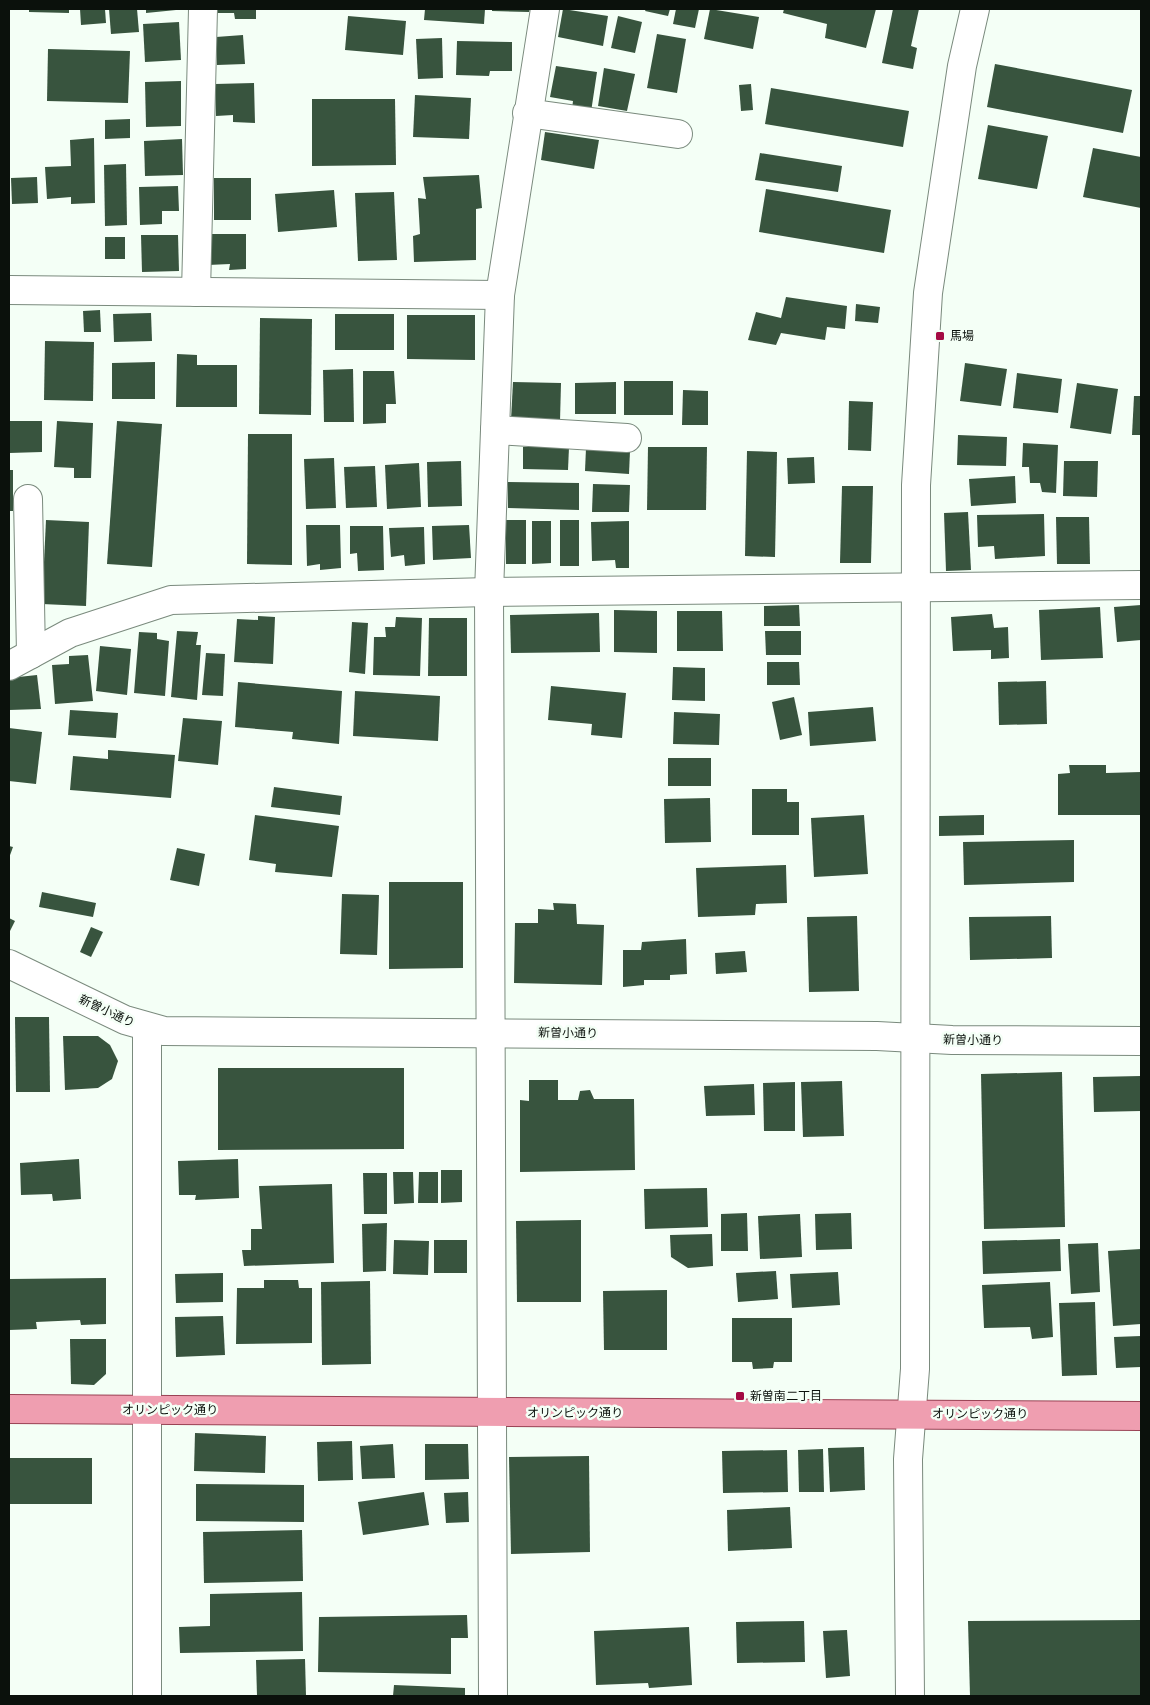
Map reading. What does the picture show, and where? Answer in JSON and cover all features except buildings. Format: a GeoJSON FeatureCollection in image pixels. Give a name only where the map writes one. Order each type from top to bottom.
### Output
{"type":"FeatureCollection","features":[{"type":"Feature","properties":{"kind":"main road","name":"オリンピック通り"},"geometry":{"type":"LineString","coordinates":[[9,1409],[1141,1416]]}},
{"type":"Feature","properties":{"kind":"street"},"geometry":{"type":"LineString","coordinates":[[196,292],[202,9]]}},
{"type":"Feature","properties":{"kind":"street"},"geometry":{"type":"LineString","coordinates":[[493,1696],[494,1413],[489,592],[500,296],[545,9]]}},
{"type":"Feature","properties":{"kind":"street"},"geometry":{"type":"LineString","coordinates":[[910,1696],[908,1459],[915,1369],[916,485],[928,293],[962,66],[975,9]]}},
{"type":"Feature","properties":{"kind":"street"},"geometry":{"type":"LineString","coordinates":[[528,112],[678,134]]}},
{"type":"Feature","properties":{"kind":"street"},"geometry":{"type":"LineString","coordinates":[[9,290],[500,296]]}},
{"type":"Feature","properties":{"kind":"street"},"geometry":{"type":"LineString","coordinates":[[495,430],[628,438]]}},
{"type":"Feature","properties":{"kind":"street"},"geometry":{"type":"LineString","coordinates":[[20,660],[28,499]]}},
{"type":"Feature","properties":{"kind":"street"},"geometry":{"type":"LineString","coordinates":[[20,660],[70,633],[171,600],[489,592],[917,589],[1141,585]]}},
{"type":"Feature","properties":{"kind":"street","name":"新曽小通り"},"geometry":{"type":"LineString","coordinates":[[9,964],[125,1020],[147,1028],[164,1031],[1141,1041]]}},
{"type":"Feature","properties":{"kind":"street"},"geometry":{"type":"LineString","coordinates":[[147,1028],[147,1696]]}},
{"type":"Feature","properties":{"kind":"place","name":"馬場"},"geometry":{"type":"Point","coordinates":[940,336]}},
{"type":"Feature","properties":{"kind":"place","name":"新曽南二丁目"},"geometry":{"type":"Point","coordinates":[740,1396]}}]}
